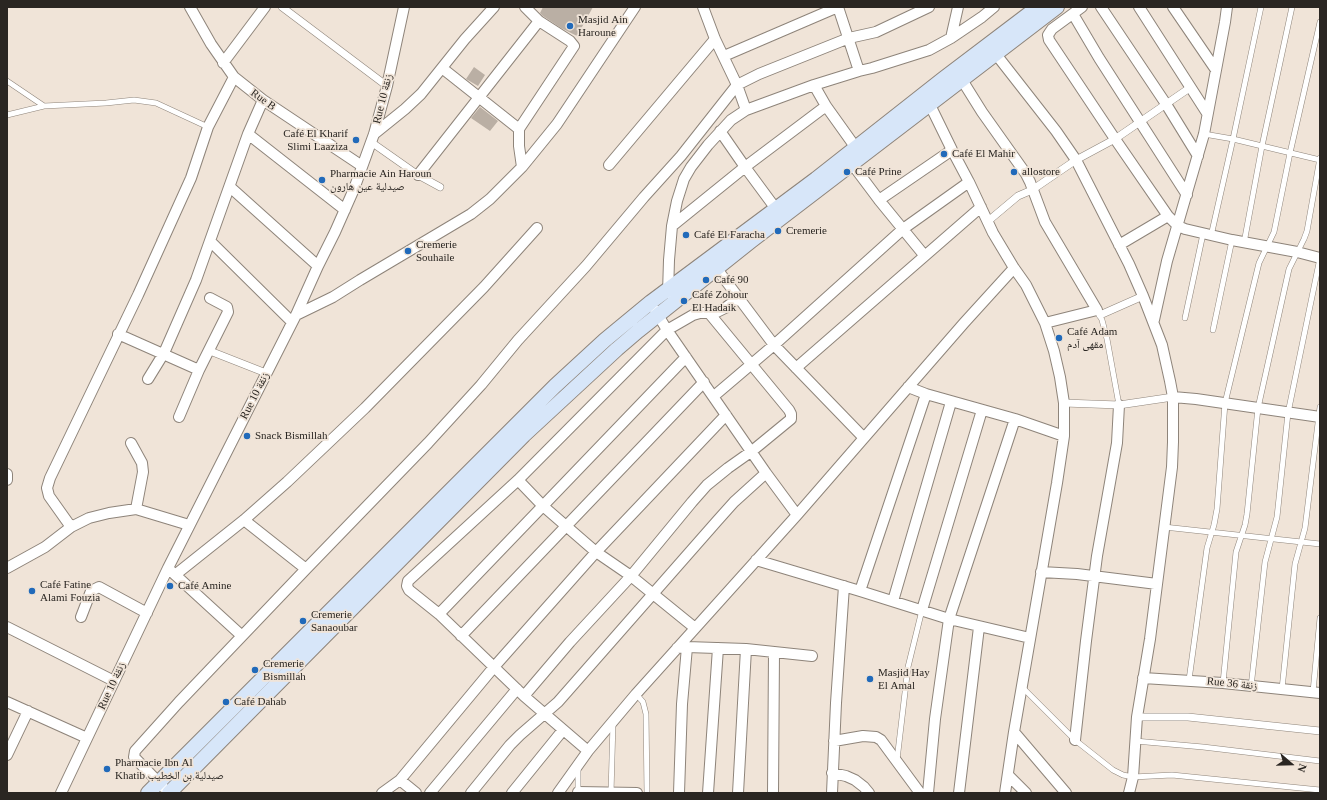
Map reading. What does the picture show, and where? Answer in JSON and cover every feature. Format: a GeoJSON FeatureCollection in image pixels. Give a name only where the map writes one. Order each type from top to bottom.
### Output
{"type":"FeatureCollection","features":[{"type":"Feature","properties":{"kind":"main road"},"geometry":{"type":"LineString","coordinates":[[148,793],[555,386],[605,340],[651,302],[776,209],[1038,7]]}},
{"type":"Feature","properties":{"kind":"main road"},"geometry":{"type":"LineString","coordinates":[[169,793],[524,435],[591,372],[638,331],[751,241],[1057,7]]}},
{"type":"Feature","properties":{"kind":"street","name":"Rue B"},"geometry":{"type":"LineString","coordinates":[[190,7],[202,30],[223,63],[234,77],[262,100],[362,166]]}},
{"type":"Feature","properties":{"kind":"street"},"geometry":{"type":"LineString","coordinates":[[223,63],[265,7]]}},
{"type":"Feature","properties":{"kind":"street"},"geometry":{"type":"LineString","coordinates":[[282,7],[387,86]]}},
{"type":"Feature","properties":{"kind":"street","name":"Rue 10 زنقة"},"geometry":{"type":"LineString","coordinates":[[61,793],[147,613],[172,572],[189,525],[294,319],[345,210],[373,138],[387,86],[404,7]]}},
{"type":"Feature","properties":{"kind":"street"},"geometry":{"type":"LineString","coordinates":[[440,187],[418,175],[373,138],[416,99],[465,39],[494,7]]}},
{"type":"Feature","properties":{"kind":"street"},"geometry":{"type":"LineString","coordinates":[[522,167],[519,146],[519,129],[574,46],[570,41],[539,21],[525,7]]}},
{"type":"Feature","properties":{"kind":"street"},"geometry":{"type":"LineString","coordinates":[[210,241],[294,319],[471,214],[490,199],[522,167],[557,124],[636,7]]}},
{"type":"Feature","properties":{"kind":"street"},"geometry":{"type":"LineString","coordinates":[[703,7],[715,39],[737,85],[746,110]]}},
{"type":"Feature","properties":{"kind":"street"},"geometry":{"type":"LineString","coordinates":[[724,56],[838,7],[859,71]]}},
{"type":"Feature","properties":{"kind":"street"},"geometry":{"type":"LineString","coordinates":[[169,793],[134,757],[135,751],[179,702],[428,443],[481,385],[518,340],[586,266],[644,197],[681,156],[737,85],[759,74],[849,38],[876,32],[929,7]]}},
{"type":"Feature","properties":{"kind":"street"},"geometry":{"type":"LineString","coordinates":[[951,38],[958,7]]}},
{"type":"Feature","properties":{"kind":"street"},"geometry":{"type":"LineString","coordinates":[[670,305],[668,290],[672,226],[677,201],[684,179],[699,155],[731,120],[746,110],[814,84],[930,50],[951,38],[994,7]]}},
{"type":"Feature","properties":{"kind":"street"},"geometry":{"type":"LineString","coordinates":[[1082,7],[1052,29],[1048,35],[1049,40],[1114,139],[1168,216],[1178,226],[1207,235],[1268,246],[1320,258]]}},
{"type":"Feature","properties":{"kind":"street"},"geometry":{"type":"LineString","coordinates":[[1101,7],[1166,104],[1198,156]]}},
{"type":"Feature","properties":{"kind":"street"},"geometry":{"type":"LineString","coordinates":[[1138,7],[1207,112]]}},
{"type":"Feature","properties":{"kind":"street"},"geometry":{"type":"LineString","coordinates":[[1173,7],[1216,70]]}},
{"type":"Feature","properties":{"kind":"street"},"geometry":{"type":"LineString","coordinates":[[1154,320],[1167,261],[1204,134],[1227,7]]}},
{"type":"Feature","properties":{"kind":"street"},"geometry":{"type":"LineString","coordinates":[[1073,14],[1099,58],[1187,195]]}},
{"type":"Feature","properties":{"kind":"street"},"geometry":{"type":"LineString","coordinates":[[418,175],[539,21]]}},
{"type":"Feature","properties":{"kind":"street"},"geometry":{"type":"LineString","coordinates":[[609,165],[715,39]]}},
{"type":"Feature","properties":{"kind":"street"},"geometry":{"type":"LineString","coordinates":[[995,53],[1056,131],[1076,160],[1119,245],[1154,320],[1165,357],[1172,397],[1172,467],[1150,639],[1137,717],[1133,777],[1129,793]]}},
{"type":"Feature","properties":{"kind":"street"},"geometry":{"type":"LineString","coordinates":[[442,68],[519,129]]}},
{"type":"Feature","properties":{"kind":"street"},"geometry":{"type":"LineString","coordinates":[[71,527],[49,496],[47,488],[50,478],[138,294],[190,178],[208,127],[234,77]]}},
{"type":"Feature","properties":{"kind":"street"},"geometry":{"type":"LineString","coordinates":[[962,80],[982,112],[1026,174],[1046,222],[1098,312]]}},
{"type":"Feature","properties":{"kind":"street"},"geometry":{"type":"LineString","coordinates":[[814,84],[826,106],[856,148]]}},
{"type":"Feature","properties":{"kind":"street"},"geometry":{"type":"LineString","coordinates":[[987,222],[1018,196],[1032,190],[1076,160],[1141,122],[1191,87]]}},
{"type":"Feature","properties":{"kind":"street"},"geometry":{"type":"LineString","coordinates":[[148,379],[164,353],[194,286],[248,134],[262,100]]}},
{"type":"Feature","properties":{"kind":"street"},"geometry":{"type":"LineString","coordinates":[[930,105],[969,182],[987,222],[1028,290],[1045,323],[1060,376],[1064,403],[1064,436],[1057,483],[1014,732],[1005,793]]}},
{"type":"Feature","properties":{"kind":"street"},"geometry":{"type":"LineString","coordinates":[[672,226],[744,167],[826,106]]}},
{"type":"Feature","properties":{"kind":"street"},"geometry":{"type":"LineString","coordinates":[[720,131],[744,167],[776,209]]}},
{"type":"Feature","properties":{"kind":"street"},"geometry":{"type":"LineString","coordinates":[[248,134],[345,210]]}},
{"type":"Feature","properties":{"kind":"street"},"geometry":{"type":"LineString","coordinates":[[879,200],[952,150]]}},
{"type":"Feature","properties":{"kind":"street"},"geometry":{"type":"LineString","coordinates":[[852,164],[924,256]]}},
{"type":"Feature","properties":{"kind":"street"},"geometry":{"type":"LineString","coordinates":[[714,396],[774,345],[903,230],[969,182]]}},
{"type":"Feature","properties":{"kind":"street"},"geometry":{"type":"LineString","coordinates":[[230,187],[318,266]]}},
{"type":"Feature","properties":{"kind":"street"},"geometry":{"type":"LineString","coordinates":[[796,368],[981,207]]}},
{"type":"Feature","properties":{"kind":"street"},"geometry":{"type":"LineString","coordinates":[[1119,245],[1168,216]]}},
{"type":"Feature","properties":{"kind":"street"},"geometry":{"type":"LineString","coordinates":[[242,636],[172,572],[244,520],[288,482],[484,287],[538,228]]}},
{"type":"Feature","properties":{"kind":"street"},"geometry":{"type":"LineString","coordinates":[[558,793],[588,751],[636,694],[682,648],[695,628],[797,515],[1014,268]]}},
{"type":"Feature","properties":{"kind":"street"},"geometry":{"type":"LineString","coordinates":[[717,269],[774,345],[864,438]]}},
{"type":"Feature","properties":{"kind":"street"},"geometry":{"type":"LineString","coordinates":[[1045,323],[1098,312],[1143,296]]}},
{"type":"Feature","properties":{"kind":"street"},"geometry":{"type":"LineString","coordinates":[[179,417],[199,370],[210,351],[228,312],[227,307],[210,298]]}},
{"type":"Feature","properties":{"kind":"street"},"geometry":{"type":"LineString","coordinates":[[588,751],[520,692],[439,614],[409,590],[407,586],[408,581],[518,480],[667,330],[693,315],[717,312],[739,298]]}},
{"type":"Feature","properties":{"kind":"street"},"geometry":{"type":"LineString","coordinates":[[651,302],[667,330],[766,473],[797,515]]}},
{"type":"Feature","properties":{"kind":"street"},"geometry":{"type":"LineString","coordinates":[[430,793],[520,692],[570,642],[631,576],[707,485],[790,420],[791,417],[789,410],[708,313]]}},
{"type":"Feature","properties":{"kind":"street"},"geometry":{"type":"LineString","coordinates":[[118,334],[164,353],[199,370]]}},
{"type":"Feature","properties":{"kind":"street"},"geometry":{"type":"LineString","coordinates":[[210,351],[266,373]]}},
{"type":"Feature","properties":{"kind":"street"},"geometry":{"type":"LineString","coordinates":[[439,614],[686,357]]}},
{"type":"Feature","properties":{"kind":"street"},"geometry":{"type":"LineString","coordinates":[[462,636],[565,526],[704,382]]}},
{"type":"Feature","properties":{"kind":"street"},"geometry":{"type":"LineString","coordinates":[[908,387],[951,402],[1015,419],[1064,436]]}},
{"type":"Feature","properties":{"kind":"street"},"geometry":{"type":"LineString","coordinates":[[860,591],[926,394]]}},
{"type":"Feature","properties":{"kind":"street"},"geometry":{"type":"LineString","coordinates":[[1064,403],[1119,405],[1172,397],[1225,403],[1288,413],[1319,414]]}},
{"type":"Feature","properties":{"kind":"street"},"geometry":{"type":"LineString","coordinates":[[893,601],[951,402]]}},
{"type":"Feature","properties":{"kind":"street"},"geometry":{"type":"LineString","coordinates":[[1075,740],[1094,576],[1117,443],[1119,405]]}},
{"type":"Feature","properties":{"kind":"street"},"geometry":{"type":"LineString","coordinates":[[922,610],[982,410]]}},
{"type":"Feature","properties":{"kind":"street"},"geometry":{"type":"LineString","coordinates":[[382,793],[400,780],[494,667],[596,552],[726,415]]}},
{"type":"Feature","properties":{"kind":"street"},"geometry":{"type":"LineString","coordinates":[[928,793],[935,719],[949,619],[1015,419]]}},
{"type":"Feature","properties":{"kind":"street"},"geometry":{"type":"LineString","coordinates":[[131,443],[142,463],[143,472],[136,509]]}},
{"type":"Feature","properties":{"kind":"street"},"geometry":{"type":"LineString","coordinates":[[471,793],[510,745],[558,702],[734,502],[766,473]]}},
{"type":"Feature","properties":{"kind":"street"},"geometry":{"type":"LineString","coordinates":[[7,474],[7,480]]}},
{"type":"Feature","properties":{"kind":"street"},"geometry":{"type":"LineString","coordinates":[[518,480],[543,506],[596,552],[631,576],[695,628]]}},
{"type":"Feature","properties":{"kind":"street"},"geometry":{"type":"LineString","coordinates":[[7,568],[45,547],[71,527],[89,518],[109,513],[136,509],[189,525]]}},
{"type":"Feature","properties":{"kind":"street"},"geometry":{"type":"LineString","coordinates":[[244,520],[306,569]]}},
{"type":"Feature","properties":{"kind":"street"},"geometry":{"type":"LineString","coordinates":[[756,560],[949,619],[1030,638]]}},
{"type":"Feature","properties":{"kind":"street"},"geometry":{"type":"LineString","coordinates":[[1041,572],[1094,576],[1157,584]]}},
{"type":"Feature","properties":{"kind":"street"},"geometry":{"type":"LineString","coordinates":[[832,793],[832,772],[844,586]]}},
{"type":"Feature","properties":{"kind":"street"},"geometry":{"type":"LineString","coordinates":[[81,617],[91,591],[94,588],[99,587],[147,613]]}},
{"type":"Feature","properties":{"kind":"street"},"geometry":{"type":"LineString","coordinates":[[7,627],[114,681]]}},
{"type":"Feature","properties":{"kind":"street"},"geometry":{"type":"LineString","coordinates":[[960,793],[979,627]]}},
{"type":"Feature","properties":{"kind":"street"},"geometry":{"type":"LineString","coordinates":[[682,648],[746,649],[812,656]]}},
{"type":"Feature","properties":{"kind":"street"},"geometry":{"type":"LineString","coordinates":[[679,793],[682,648]]}},
{"type":"Feature","properties":{"kind":"street"},"geometry":{"type":"LineString","coordinates":[[708,793],[718,648]]}},
{"type":"Feature","properties":{"kind":"street"},"geometry":{"type":"LineString","coordinates":[[738,793],[746,649]]}},
{"type":"Feature","properties":{"kind":"street"},"geometry":{"type":"LineString","coordinates":[[773,793],[774,652]]}},
{"type":"Feature","properties":{"kind":"street","name":"Rue 36 زنقة"},"geometry":{"type":"LineString","coordinates":[[1143,678],[1190,680],[1317,693]]}},
{"type":"Feature","properties":{"kind":"street"},"geometry":{"type":"LineString","coordinates":[[7,702],[87,738]]}},
{"type":"Feature","properties":{"kind":"street"},"geometry":{"type":"LineString","coordinates":[[7,755],[28,711]]}},
{"type":"Feature","properties":{"kind":"street"},"geometry":{"type":"LineString","coordinates":[[1137,717],[1188,717],[1320,731]]}},
{"type":"Feature","properties":{"kind":"street"},"geometry":{"type":"LineString","coordinates":[[512,793],[563,730]]}},
{"type":"Feature","properties":{"kind":"street"},"geometry":{"type":"LineString","coordinates":[[1014,732],[1066,793]]}},
{"type":"Feature","properties":{"kind":"street"},"geometry":{"type":"LineString","coordinates":[[834,741],[863,736],[881,740],[920,793]]}},
{"type":"Feature","properties":{"kind":"street"},"geometry":{"type":"LineString","coordinates":[[832,772],[855,780],[869,793]]}},
{"type":"Feature","properties":{"kind":"street"},"geometry":{"type":"LineString","coordinates":[[1008,775],[1026,793]]}},
{"type":"Feature","properties":{"kind":"street"},"geometry":{"type":"LineString","coordinates":[[400,780],[416,793]]}},
{"type":"Feature","properties":{"kind":"street"},"geometry":{"type":"LineString","coordinates":[[578,792],[637,793]]}},
{"type":"Feature","properties":{"kind":"lane"},"geometry":{"type":"LineString","coordinates":[[1185,318],[1233,139],[1261,7]]}},
{"type":"Feature","properties":{"kind":"lane"},"geometry":{"type":"LineString","coordinates":[[1244,242],[1262,146],[1292,7]]}},
{"type":"Feature","properties":{"kind":"lane"},"geometry":{"type":"LineString","coordinates":[[1190,680],[1207,548],[1217,509],[1225,403],[1259,263],[1274,232],[1290,153],[1320,22]]}},
{"type":"Feature","properties":{"kind":"lane"},"geometry":{"type":"LineString","coordinates":[[7,81],[44,106]]}},
{"type":"Feature","properties":{"kind":"lane"},"geometry":{"type":"LineString","coordinates":[[7,115],[44,106],[134,100],[156,103],[208,127]]}},
{"type":"Feature","properties":{"kind":"lane"},"geometry":{"type":"LineString","coordinates":[[1204,134],[1233,139],[1320,159],[1307,231],[1289,269],[1258,408],[1247,514],[1236,552],[1223,683]]}},
{"type":"Feature","properties":{"kind":"lane"},"geometry":{"type":"LineString","coordinates":[[1212,330],[1232,240]]}},
{"type":"Feature","properties":{"kind":"lane"},"geometry":{"type":"LineString","coordinates":[[1252,687],[1265,562],[1277,518],[1288,413],[1320,258]]}},
{"type":"Feature","properties":{"kind":"lane"},"geometry":{"type":"LineString","coordinates":[[1098,312],[1107,339],[1119,405]]}},
{"type":"Feature","properties":{"kind":"lane"},"geometry":{"type":"LineString","coordinates":[[1282,689],[1295,564],[1305,528],[1319,414]]}},
{"type":"Feature","properties":{"kind":"lane"},"geometry":{"type":"LineString","coordinates":[[1164,527],[1320,544]]}},
{"type":"Feature","properties":{"kind":"lane"},"geometry":{"type":"LineString","coordinates":[[897,760],[908,667],[922,610]]}},
{"type":"Feature","properties":{"kind":"lane"},"geometry":{"type":"LineString","coordinates":[[1317,693],[1320,618]]}},
{"type":"Feature","properties":{"kind":"lane"},"geometry":{"type":"LineString","coordinates":[[1022,687],[1075,740],[1113,770],[1133,777],[1172,775],[1320,790]]}},
{"type":"Feature","properties":{"kind":"lane"},"geometry":{"type":"LineString","coordinates":[[636,694],[643,702],[646,714],[647,793]]}},
{"type":"Feature","properties":{"kind":"lane"},"geometry":{"type":"LineString","coordinates":[[611,792],[613,722]]}},
{"type":"Feature","properties":{"kind":"lane"},"geometry":{"type":"LineString","coordinates":[[1135,741],[1203,747],[1320,761]]}},
{"type":"Feature","properties":{"kind":"lane"},"geometry":{"type":"LineString","coordinates":[[578,766],[578,792]]}},
{"type":"Feature","properties":{"kind":"building","name":"Masjid Ain Haroune"},"geometry":{"type":"Polygon","coordinates":[[[543,7],[593,7],[577,36],[561,28],[543,16],[540,13],[543,7]]]}},
{"type":"Feature","properties":{"kind":"building"},"geometry":{"type":"Polygon","coordinates":[[[474,67],[485,75],[478,86],[466,79],[474,67]]]}},
{"type":"Feature","properties":{"kind":"building"},"geometry":{"type":"Polygon","coordinates":[[[480,107],[498,121],[490,131],[471,118],[480,107]]]}},
{"type":"Feature","properties":{"kind":"place","name":"Masjid Ain Haroune"},"geometry":{"type":"Point","coordinates":[570,26]}},
{"type":"Feature","properties":{"kind":"place","name":"Café El Kharif Slimi Laaziza"},"geometry":{"type":"Point","coordinates":[356,140]}},
{"type":"Feature","properties":{"kind":"place","name":"Café El Mahir"},"geometry":{"type":"Point","coordinates":[944,154]}},
{"type":"Feature","properties":{"kind":"place","name":"Café Prine"},"geometry":{"type":"Point","coordinates":[847,172]}},
{"type":"Feature","properties":{"kind":"place","name":"allostore"},"geometry":{"type":"Point","coordinates":[1014,172]}},
{"type":"Feature","properties":{"kind":"place","name":"Pharmacie Ain Haroun صيدلية عين هارون"},"geometry":{"type":"Point","coordinates":[322,180]}},
{"type":"Feature","properties":{"kind":"place","name":"Cremerie"},"geometry":{"type":"Point","coordinates":[778,231]}},
{"type":"Feature","properties":{"kind":"place","name":"Café El Faracha"},"geometry":{"type":"Point","coordinates":[686,235]}},
{"type":"Feature","properties":{"kind":"place","name":"Cremerie Souhaile"},"geometry":{"type":"Point","coordinates":[408,251]}},
{"type":"Feature","properties":{"kind":"place","name":"Café 90"},"geometry":{"type":"Point","coordinates":[706,280]}},
{"type":"Feature","properties":{"kind":"place","name":"Café Zohour El Hadaik"},"geometry":{"type":"Point","coordinates":[684,301]}},
{"type":"Feature","properties":{"kind":"place","name":"Café Adam مقهى آدم"},"geometry":{"type":"Point","coordinates":[1059,338]}},
{"type":"Feature","properties":{"kind":"place","name":"Snack Bismillah"},"geometry":{"type":"Point","coordinates":[247,436]}},
{"type":"Feature","properties":{"kind":"place","name":"Café Amine"},"geometry":{"type":"Point","coordinates":[170,586]}},
{"type":"Feature","properties":{"kind":"place","name":"Café Fatine Alami Fouzia"},"geometry":{"type":"Point","coordinates":[32,591]}},
{"type":"Feature","properties":{"kind":"place","name":"Cremerie Sanaoubar"},"geometry":{"type":"Point","coordinates":[303,621]}},
{"type":"Feature","properties":{"kind":"place","name":"Cremerie Bismillah"},"geometry":{"type":"Point","coordinates":[255,670]}},
{"type":"Feature","properties":{"kind":"place","name":"Masjid Hay El Amal"},"geometry":{"type":"Point","coordinates":[870,679]}},
{"type":"Feature","properties":{"kind":"place","name":"Café Dahab"},"geometry":{"type":"Point","coordinates":[226,702]}},
{"type":"Feature","properties":{"kind":"place","name":"Pharmacie Ibn Al Khatib صيدلية بن الخطيب"},"geometry":{"type":"Point","coordinates":[107,769]}}]}
